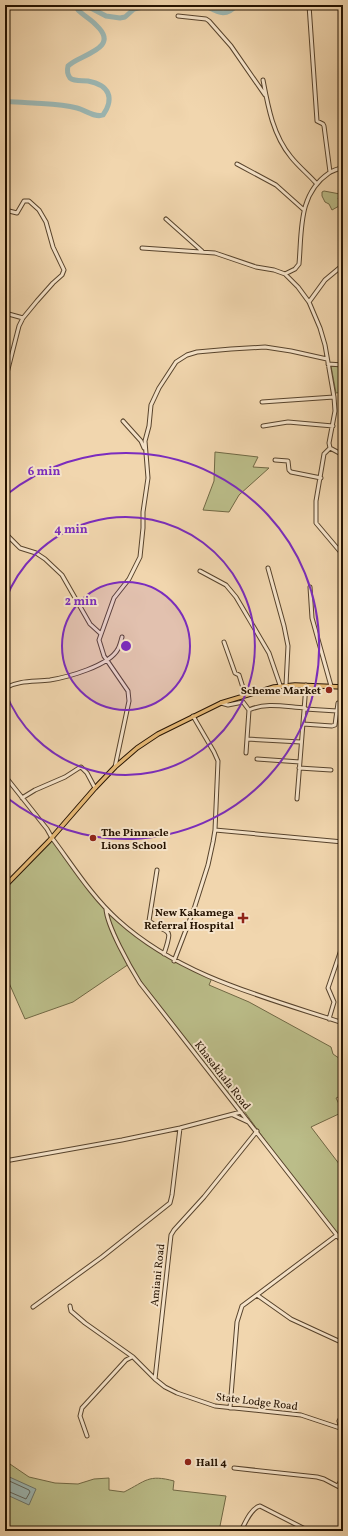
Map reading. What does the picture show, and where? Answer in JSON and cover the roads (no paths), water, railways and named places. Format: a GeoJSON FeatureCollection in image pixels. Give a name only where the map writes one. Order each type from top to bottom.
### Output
{"type":"FeatureCollection","features":[{"type":"Feature","properties":{"kind":"main road"},"geometry":{"type":"LineString","coordinates":[[5,886],[52,838],[115,767],[158,734],[221,703],[245,694],[280,685],[343,687]]}},
{"type":"Feature","properties":{"kind":"street"},"geometry":{"type":"LineString","coordinates":[[308,5],[316,121],[324,126],[330,172]]}},
{"type":"Feature","properties":{"kind":"street"},"geometry":{"type":"LineString","coordinates":[[178,16],[206,19],[209,21],[232,46],[266,95]]}},
{"type":"Feature","properties":{"kind":"street"},"geometry":{"type":"LineString","coordinates":[[263,80],[270,115],[283,146],[291,157],[316,183]]}},
{"type":"Feature","properties":{"kind":"street"},"geometry":{"type":"LineString","coordinates":[[5,136],[7,114]]}},
{"type":"Feature","properties":{"kind":"street"},"geometry":{"type":"LineString","coordinates":[[237,164],[276,185],[304,210]]}},
{"type":"Feature","properties":{"kind":"street"},"geometry":{"type":"LineString","coordinates":[[285,274],[295,269],[299,264],[304,210],[308,196],[316,183],[330,172],[343,167]]}},
{"type":"Feature","properties":{"kind":"street"},"geometry":{"type":"LineString","coordinates":[[5,210],[17,213],[26,200],[33,204],[46,222],[53,247],[64,270],[62,275],[53,283],[23,318],[19,326],[5,381]]}},
{"type":"Feature","properties":{"kind":"street"},"geometry":{"type":"LineString","coordinates":[[166,218],[202,251]]}},
{"type":"Feature","properties":{"kind":"street"},"geometry":{"type":"LineString","coordinates":[[142,248],[202,251],[219,254],[256,267],[274,270],[285,274],[298,287],[309,302],[320,328],[334,397],[335,411],[330,448],[324,454],[316,502],[316,523],[343,555]]}},
{"type":"Feature","properties":{"kind":"street"},"geometry":{"type":"LineString","coordinates":[[309,302],[325,280],[343,265]]}},
{"type":"Feature","properties":{"kind":"street"},"geometry":{"type":"LineString","coordinates":[[5,313],[23,318]]}},
{"type":"Feature","properties":{"kind":"street"},"geometry":{"type":"LineString","coordinates":[[115,767],[129,701],[128,691],[106,660],[100,644],[101,634],[114,598],[129,579],[140,556],[143,512],[148,478],[145,441],[151,419],[152,402],[171,368],[176,362],[187,355],[197,352],[265,347],[327,359]]}},
{"type":"Feature","properties":{"kind":"street"},"geometry":{"type":"LineString","coordinates":[[328,364],[343,365]]}},
{"type":"Feature","properties":{"kind":"street"},"geometry":{"type":"LineString","coordinates":[[262,402],[334,397]]}},
{"type":"Feature","properties":{"kind":"street"},"geometry":{"type":"LineString","coordinates":[[123,421],[141,441],[145,449]]}},
{"type":"Feature","properties":{"kind":"street"},"geometry":{"type":"LineString","coordinates":[[263,426],[288,422],[333,426]]}},
{"type":"Feature","properties":{"kind":"street"},"geometry":{"type":"LineString","coordinates":[[330,448],[343,455]]}},
{"type":"Feature","properties":{"kind":"street"},"geometry":{"type":"LineString","coordinates":[[275,460],[288,460],[289,470],[291,472],[321,478]]}},
{"type":"Feature","properties":{"kind":"street"},"geometry":{"type":"LineString","coordinates":[[5,533],[20,548],[36,553],[45,559],[62,575],[90,624],[101,634]]}},
{"type":"Feature","properties":{"kind":"street"},"geometry":{"type":"LineString","coordinates":[[268,568],[288,646],[286,685]]}},
{"type":"Feature","properties":{"kind":"street"},"geometry":{"type":"LineString","coordinates":[[200,571],[226,585],[236,597],[269,653],[280,685]]}},
{"type":"Feature","properties":{"kind":"street"},"geometry":{"type":"LineString","coordinates":[[310,587],[312,618],[331,686]]}},
{"type":"Feature","properties":{"kind":"street"},"geometry":{"type":"LineString","coordinates":[[5,688],[16,684],[73,676],[88,670],[106,660],[118,649],[122,637]]}},
{"type":"Feature","properties":{"kind":"street"},"geometry":{"type":"LineString","coordinates":[[224,642],[235,673],[239,674],[245,694]]}},
{"type":"Feature","properties":{"kind":"street"},"geometry":{"type":"LineString","coordinates":[[297,799],[306,685]]}},
{"type":"Feature","properties":{"kind":"street"},"geometry":{"type":"LineString","coordinates":[[221,703],[228,705],[243,702],[249,710],[246,753]]}},
{"type":"Feature","properties":{"kind":"street"},"geometry":{"type":"LineString","coordinates":[[303,724],[332,726],[336,724],[338,703]]}},
{"type":"Feature","properties":{"kind":"street"},"geometry":{"type":"LineString","coordinates":[[249,710],[257,706],[266,705],[337,711]]}},
{"type":"Feature","properties":{"kind":"street"},"geometry":{"type":"LineString","coordinates":[[174,961],[208,865],[215,830],[218,761],[193,716]]}},
{"type":"Feature","properties":{"kind":"street"},"geometry":{"type":"LineString","coordinates":[[247,738],[301,742]]}},
{"type":"Feature","properties":{"kind":"street"},"geometry":{"type":"LineString","coordinates":[[257,759],[300,762]]}},
{"type":"Feature","properties":{"kind":"street"},"geometry":{"type":"LineString","coordinates":[[22,798],[35,790],[65,777],[79,768],[84,768],[95,788]]}},
{"type":"Feature","properties":{"kind":"street"},"geometry":{"type":"LineString","coordinates":[[300,768],[331,770]]}},
{"type":"Feature","properties":{"kind":"street"},"geometry":{"type":"LineString","coordinates":[[5,776],[47,829],[52,838],[106,909],[134,934],[174,961],[222,982],[343,1023]]}},
{"type":"Feature","properties":{"kind":"street"},"geometry":{"type":"LineString","coordinates":[[343,789],[343,802]]}},
{"type":"Feature","properties":{"kind":"street"},"geometry":{"type":"LineString","coordinates":[[215,830],[343,842]]}},
{"type":"Feature","properties":{"kind":"street"},"geometry":{"type":"LineString","coordinates":[[157,870],[150,921],[166,930],[168,933],[169,941],[164,954]]}},
{"type":"Feature","properties":{"kind":"street","name":"Khasakhala Road"},"geometry":{"type":"LineString","coordinates":[[106,909],[106,915],[110,926],[140,983],[343,1243]]}},
{"type":"Feature","properties":{"kind":"street"},"geometry":{"type":"LineString","coordinates":[[329,1019],[334,1002],[328,988],[343,944]]}},
{"type":"Feature","properties":{"kind":"street"},"geometry":{"type":"LineString","coordinates":[[5,1161],[180,1128],[241,1112]]}},
{"type":"Feature","properties":{"kind":"street"},"geometry":{"type":"LineString","coordinates":[[233,1115],[250,1122]]}},
{"type":"Feature","properties":{"kind":"street"},"geometry":{"type":"LineString","coordinates":[[33,1307],[102,1257],[170,1203],[180,1128]]}},
{"type":"Feature","properties":{"kind":"street","name":"Amiani Road"},"geometry":{"type":"LineString","coordinates":[[155,1379],[171,1235],[257,1131]]}},
{"type":"Feature","properties":{"kind":"street"},"geometry":{"type":"LineString","coordinates":[[230,1408],[237,1322],[242,1306],[337,1235]]}},
{"type":"Feature","properties":{"kind":"street"},"geometry":{"type":"LineString","coordinates":[[257,1295],[291,1319],[343,1343]]}},
{"type":"Feature","properties":{"kind":"street","name":"State Lodge Road"},"geometry":{"type":"LineString","coordinates":[[70,1306],[71,1311],[85,1323],[133,1357],[165,1387],[177,1393],[215,1406],[289,1413],[342,1429]]}},
{"type":"Feature","properties":{"kind":"street"},"geometry":{"type":"LineString","coordinates":[[87,1436],[80,1416],[82,1408],[126,1360],[133,1357]]}},
{"type":"Feature","properties":{"kind":"street"},"geometry":{"type":"LineString","coordinates":[[342,1429],[339,1421],[343,1414]]}},
{"type":"Feature","properties":{"kind":"street"},"geometry":{"type":"LineString","coordinates":[[234,1468],[317,1477],[343,1489]]}},
{"type":"Feature","properties":{"kind":"street"},"geometry":{"type":"LineString","coordinates":[[338,1486],[343,1476]]}},
{"type":"Feature","properties":{"kind":"street"},"geometry":{"type":"LineString","coordinates":[[240,1531],[252,1511],[260,1506],[309,1531]]}},
{"type":"Feature","properties":{"kind":"water"},"geometry":{"type":"Polygon","coordinates":[[[5,1475],[36,1489],[29,1505],[5,1494],[5,1475]]]}},
{"type":"Feature","properties":{"kind":"waterway"},"geometry":{"type":"LineString","coordinates":[[5,102],[60,105],[77,108],[100,116],[103,115],[109,103],[108,93],[105,89],[95,83],[72,79],[70,78],[67,70],[68,66],[73,62],[101,46],[104,40],[103,34],[97,26],[78,10],[77,8],[79,5]]}},
{"type":"Feature","properties":{"kind":"waterway"},"geometry":{"type":"LineString","coordinates":[[85,5],[106,16],[120,18],[125,17],[134,9],[151,5]]}},
{"type":"Feature","properties":{"kind":"waterway"},"geometry":{"type":"LineString","coordinates":[[204,5],[217,12],[225,13],[237,5]]}},
{"type":"Feature","properties":{"kind":"place","name":"Scheme Market"},"geometry":{"type":"Point","coordinates":[329,690]}},
{"type":"Feature","properties":{"kind":"place","name":"The Pinnacle Lions School"},"geometry":{"type":"Point","coordinates":[93,838]}},
{"type":"Feature","properties":{"kind":"place","name":"New Kakamega Referral Hospital"},"geometry":{"type":"Point","coordinates":[243,918]}},
{"type":"Feature","properties":{"kind":"place","name":"Hall 4"},"geometry":{"type":"Point","coordinates":[188,1462]}}]}
